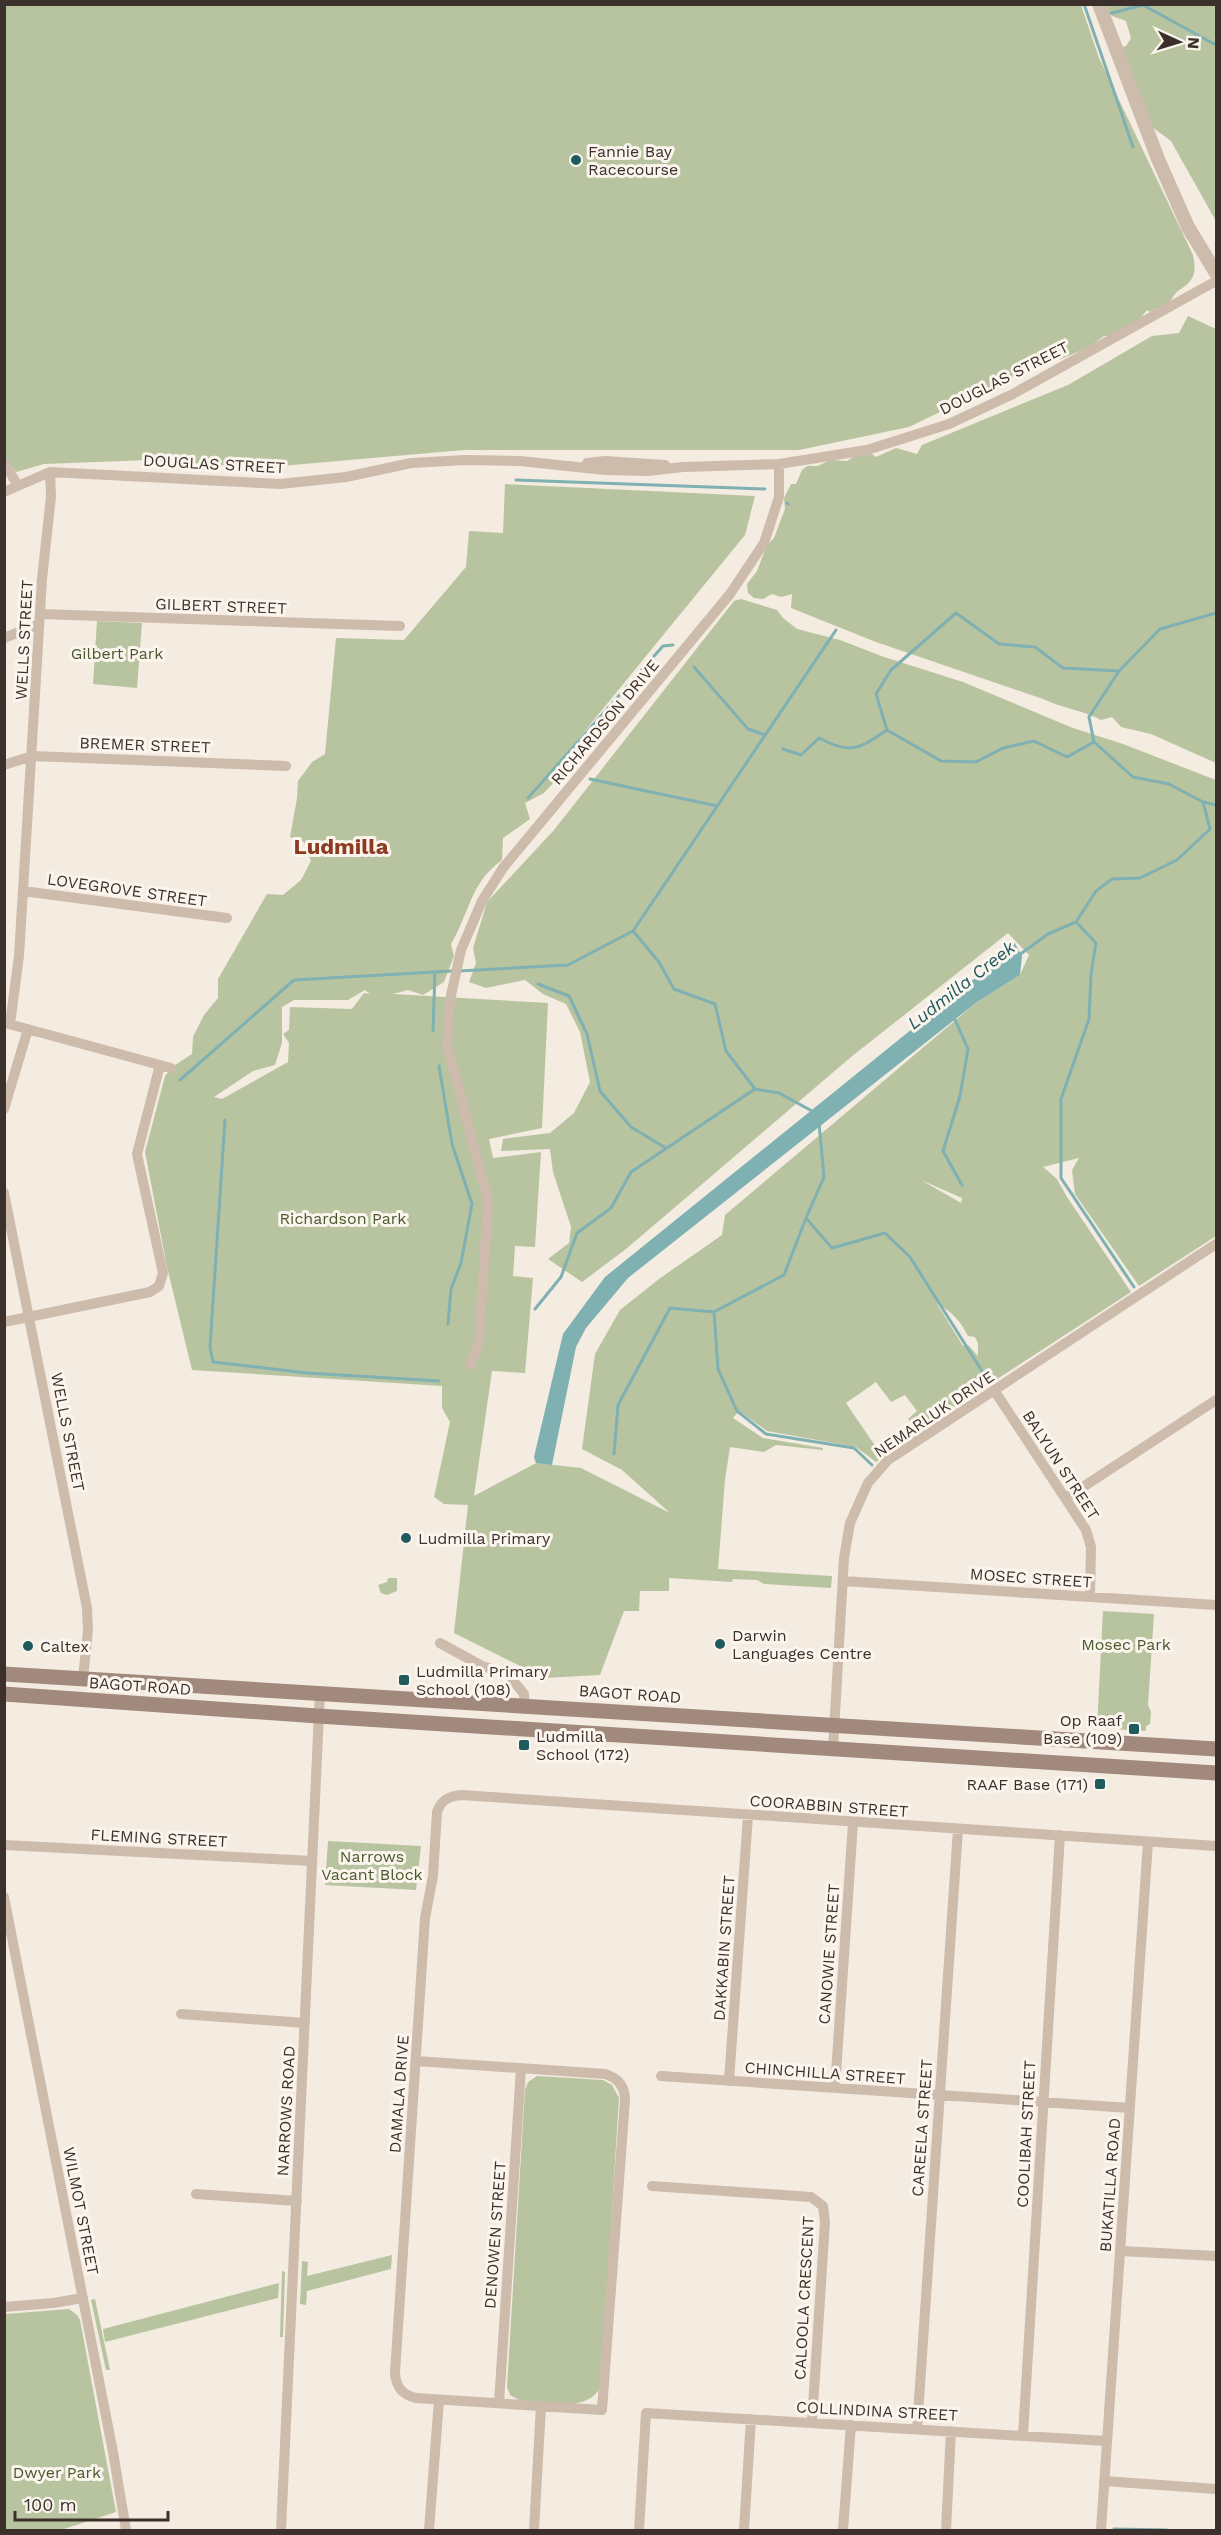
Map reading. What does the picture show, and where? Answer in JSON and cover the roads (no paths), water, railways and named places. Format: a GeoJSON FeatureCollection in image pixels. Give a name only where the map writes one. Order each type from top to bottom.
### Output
{"type":"FeatureCollection","features":[{"type":"Feature","properties":{"kind":"main road","name":"BAGOT ROAD"},"geometry":{"type":"LineString","coordinates":[[4,1674],[1216,1749]]}},
{"type":"Feature","properties":{"kind":"main road","name":"BAGOT ROAD"},"geometry":{"type":"LineString","coordinates":[[4,1694],[68,1700],[1216,1773]]}},
{"type":"Feature","properties":{"kind":"main road","name":"BAGOT ROAD"},"geometry":{"type":"LineString","coordinates":[[4,1704],[68,1700]]}},
{"type":"Feature","properties":{"kind":"street"},"geometry":{"type":"LineString","coordinates":[[1099,4],[1158,159],[1188,227],[1216,273]]}},
{"type":"Feature","properties":{"kind":"street","name":"DOUGLAS STREET"},"geometry":{"type":"LineString","coordinates":[[4,492],[50,472],[280,484],[345,477],[411,463],[465,460],[568,464],[605,461],[646,462],[683,467],[779,464],[867,450],[949,424],[1012,394],[1216,281]]}},
{"type":"Feature","properties":{"kind":"street"},"geometry":{"type":"LineString","coordinates":[[4,462],[18,486]]}},
{"type":"Feature","properties":{"kind":"street","name":"RICHARDSON DRIVE"},"geometry":{"type":"LineString","coordinates":[[470,1365],[479,1342],[488,1202],[447,1044],[450,1000],[461,950],[482,901],[503,868],[730,594],[764,543],[779,497],[779,464]]}},
{"type":"Feature","properties":{"kind":"street","name":"WELLS STREET"},"geometry":{"type":"LineString","coordinates":[[7,1024],[19,956],[40,619],[51,505],[50,472]]}},
{"type":"Feature","properties":{"kind":"street","name":"GILBERT STREET"},"geometry":{"type":"LineString","coordinates":[[4,638],[40,619],[400,626]]}},
{"type":"Feature","properties":{"kind":"street","name":"BREMER STREET"},"geometry":{"type":"LineString","coordinates":[[4,765],[32,756],[286,766]]}},
{"type":"Feature","properties":{"kind":"street","name":"LOVEGROVE STREET"},"geometry":{"type":"LineString","coordinates":[[23,891],[227,918]]}},
{"type":"Feature","properties":{"kind":"street"},"geometry":{"type":"LineString","coordinates":[[4,1322],[150,1293],[159,1286],[163,1274],[137,1154],[166,1066],[7,1024]]}},
{"type":"Feature","properties":{"kind":"street"},"geometry":{"type":"LineString","coordinates":[[4,1109],[28,1029]]}},
{"type":"Feature","properties":{"kind":"street","name":"WELLS STREET"},"geometry":{"type":"LineString","coordinates":[[4,1193],[87,1608],[88,1630],[82,1678]]}},
{"type":"Feature","properties":{"kind":"street","name":"NEMARLUK DRIVE"},"geometry":{"type":"LineString","coordinates":[[834,1749],[843,1581],[850,1523],[868,1483],[877,1470],[888,1460],[1216,1244]]}},
{"type":"Feature","properties":{"kind":"street","name":"BALYUN STREET"},"geometry":{"type":"LineString","coordinates":[[994,1390],[1066,1498],[1089,1538],[1091,1547],[1089,1597]]}},
{"type":"Feature","properties":{"kind":"street"},"geometry":{"type":"LineString","coordinates":[[1066,1498],[1216,1400]]}},
{"type":"Feature","properties":{"kind":"street","name":"MOSEC STREET"},"geometry":{"type":"LineString","coordinates":[[843,1581],[1216,1605]]}},
{"type":"Feature","properties":{"kind":"street"},"geometry":{"type":"LineString","coordinates":[[440,1643],[482,1666],[508,1674],[524,1694],[525,1706]]}},
{"type":"Feature","properties":{"kind":"street","name":"NARROWS ROAD"},"geometry":{"type":"LineString","coordinates":[[281,2530],[320,1692]]}},
{"type":"Feature","properties":{"kind":"street","name":"COORABBIN STREET"},"geometry":{"type":"LineString","coordinates":[[441,1803],[453,1796],[461,1795],[1216,1846]]}},
{"type":"Feature","properties":{"kind":"street","name":"DAMALA DRIVE"},"geometry":{"type":"LineString","coordinates":[[438,2400],[411,2397],[399,2389],[395,2373],[425,1918],[433,1876],[437,1812],[441,1803]]}},
{"type":"Feature","properties":{"kind":"street","name":"DAKKABIN STREET"},"geometry":{"type":"LineString","coordinates":[[729,2081],[748,1816]]}},
{"type":"Feature","properties":{"kind":"street","name":"CANOWIE STREET"},"geometry":{"type":"LineString","coordinates":[[835,2088],[853,1823]]}},
{"type":"Feature","properties":{"kind":"street","name":"CAREELA STREET"},"geometry":{"type":"LineString","coordinates":[[917,2428],[958,1829]]}},
{"type":"Feature","properties":{"kind":"street","name":"COOLIBAH STREET"},"geometry":{"type":"LineString","coordinates":[[1023,2435],[1060,1835]]}},
{"type":"Feature","properties":{"kind":"street","name":"BUKATILLA ROAD"},"geometry":{"type":"LineString","coordinates":[[1101,2530],[1148,1842]]}},
{"type":"Feature","properties":{"kind":"street","name":"FLEMING STREET"},"geometry":{"type":"LineString","coordinates":[[4,1845],[312,1861]]}},
{"type":"Feature","properties":{"kind":"street","name":"WILMOT STREET"},"geometry":{"type":"LineString","coordinates":[[4,1898],[126,2530]]}},
{"type":"Feature","properties":{"kind":"street"},"geometry":{"type":"LineString","coordinates":[[181,2014],[305,2023]]}},
{"type":"Feature","properties":{"kind":"street"},"geometry":{"type":"LineString","coordinates":[[416,2061],[604,2074],[621,2083],[625,2100],[602,2410],[438,2400],[429,2530]]}},
{"type":"Feature","properties":{"kind":"street","name":"DENOWEN STREET"},"geometry":{"type":"LineString","coordinates":[[500,2403],[521,2069]]}},
{"type":"Feature","properties":{"kind":"street","name":"CHINCHILLA STREET"},"geometry":{"type":"LineString","coordinates":[[661,2076],[1130,2108]]}},
{"type":"Feature","properties":{"kind":"street","name":"CALOOLA CRESCENT"},"geometry":{"type":"LineString","coordinates":[[652,2186],[811,2197],[823,2205],[825,2222],[812,2422]]}},
{"type":"Feature","properties":{"kind":"street"},"geometry":{"type":"LineString","coordinates":[[196,2194],[297,2201]]}},
{"type":"Feature","properties":{"kind":"street"},"geometry":{"type":"LineString","coordinates":[[1121,2251],[1216,2256]]}},
{"type":"Feature","properties":{"kind":"street"},"geometry":{"type":"LineString","coordinates":[[4,2307],[83,2298]]}},
{"type":"Feature","properties":{"kind":"street"},"geometry":{"type":"LineString","coordinates":[[534,2530],[541,2406]]}},
{"type":"Feature","properties":{"kind":"street","name":"COLLINDINA STREET"},"geometry":{"type":"LineString","coordinates":[[639,2530],[646,2412],[1106,2441]]}},
{"type":"Feature","properties":{"kind":"street"},"geometry":{"type":"LineString","coordinates":[[744,2530],[751,2419]]}},
{"type":"Feature","properties":{"kind":"street"},"geometry":{"type":"LineString","coordinates":[[843,2530],[851,2425]]}},
{"type":"Feature","properties":{"kind":"street"},"geometry":{"type":"LineString","coordinates":[[945,2530],[951,2431]]}},
{"type":"Feature","properties":{"kind":"street"},"geometry":{"type":"LineString","coordinates":[[1104,2481],[1216,2489]]}},
{"type":"Feature","properties":{"kind":"water"},"geometry":{"type":"Polygon","coordinates":[[[1014,942],[1022,956],[1020,975],[977,1002],[628,1278],[586,1328],[576,1347],[552,1465],[536,1463],[534,1457],[563,1334],[605,1277],[995,962],[1014,942]]]}},
{"type":"Feature","properties":{"kind":"waterway"},"geometry":{"type":"LineString","coordinates":[[1084,4],[1133,147]]}},
{"type":"Feature","properties":{"kind":"waterway"},"geometry":{"type":"LineString","coordinates":[[1108,14],[1143,5],[1216,45]]}},
{"type":"Feature","properties":{"kind":"waterway"},"geometry":{"type":"LineString","coordinates":[[516,480],[765,489]]}},
{"type":"Feature","properties":{"kind":"waterway"},"geometry":{"type":"LineString","coordinates":[[1094,742],[1067,757],[1034,741],[1003,748],[976,762],[941,761],[887,730],[876,694],[891,670],[956,613],[999,644],[1035,647],[1063,668],[1119,671]]}},
{"type":"Feature","properties":{"kind":"waterway","name":"Ludmilla Creek"},"geometry":{"type":"LineString","coordinates":[[1019,955],[1048,934],[1076,922],[1096,891],[1112,879],[1140,878],[1177,860],[1210,829],[1203,802],[1169,784],[1133,777],[1094,742],[1089,717],[1119,671],[1160,629],[1216,613]]}},
{"type":"Feature","properties":{"kind":"waterway"},"geometry":{"type":"LineString","coordinates":[[459,971],[568,965],[633,931],[836,630]]}},
{"type":"Feature","properties":{"kind":"waterway"},"geometry":{"type":"LineString","coordinates":[[528,798],[663,646],[673,645]]}},
{"type":"Feature","properties":{"kind":"waterway"},"geometry":{"type":"LineString","coordinates":[[694,667],[748,729],[765,735]]}},
{"type":"Feature","properties":{"kind":"waterway"},"geometry":{"type":"LineString","coordinates":[[783,749],[801,755],[819,738],[839,747],[854,748],[869,742],[887,730]]}},
{"type":"Feature","properties":{"kind":"waterway"},"geometry":{"type":"LineString","coordinates":[[590,779],[717,806]]}},
{"type":"Feature","properties":{"kind":"waterway"},"geometry":{"type":"LineString","coordinates":[[1204,802],[1216,805]]}},
{"type":"Feature","properties":{"kind":"waterway"},"geometry":{"type":"LineString","coordinates":[[1076,922],[1096,943],[1091,974],[1089,1019],[1061,1099],[1061,1178],[1134,1287]]}},
{"type":"Feature","properties":{"kind":"waterway"},"geometry":{"type":"LineString","coordinates":[[633,931],[659,962],[674,989],[715,1004],[726,1051],[755,1089],[779,1093],[812,1111]]}},
{"type":"Feature","properties":{"kind":"waterway"},"geometry":{"type":"LineString","coordinates":[[180,1080],[294,980],[452,971]]}},
{"type":"Feature","properties":{"kind":"waterway"},"geometry":{"type":"LineString","coordinates":[[433,1031],[435,972]]}},
{"type":"Feature","properties":{"kind":"waterway"},"geometry":{"type":"LineString","coordinates":[[538,984],[569,996],[587,1034],[600,1091],[631,1127],[664,1147]]}},
{"type":"Feature","properties":{"kind":"waterway"},"geometry":{"type":"LineString","coordinates":[[953,1015],[968,1049],[960,1096],[943,1151],[962,1185]]}},
{"type":"Feature","properties":{"kind":"waterway"},"geometry":{"type":"LineString","coordinates":[[439,1066],[452,1144],[472,1204],[461,1263],[451,1289],[448,1324]]}},
{"type":"Feature","properties":{"kind":"waterway"},"geometry":{"type":"LineString","coordinates":[[535,1309],[561,1277],[577,1233],[611,1208],[631,1172],[755,1089]]}},
{"type":"Feature","properties":{"kind":"waterway"},"geometry":{"type":"LineString","coordinates":[[225,1120],[210,1347],[213,1362],[307,1373],[439,1381]]}},
{"type":"Feature","properties":{"kind":"waterway"},"geometry":{"type":"LineString","coordinates":[[819,1123],[824,1177],[806,1218],[832,1248],[885,1233],[910,1257],[987,1379]]}},
{"type":"Feature","properties":{"kind":"waterway"},"geometry":{"type":"LineString","coordinates":[[806,1218],[784,1275],[714,1312],[718,1369],[737,1411],[766,1434],[854,1448],[872,1465]]}},
{"type":"Feature","properties":{"kind":"waterway"},"geometry":{"type":"LineString","coordinates":[[614,1454],[618,1405],[670,1308],[714,1312]]}},
{"type":"Feature","properties":{"kind":"waterway"},"geometry":{"type":"LineString","coordinates":[[1114,2529],[1167,2530]]}},
{"type":"Feature","properties":{"kind":"place","name":"Fannie Bay Racecourse"},"geometry":{"type":"Point","coordinates":[576,160]}},
{"type":"Feature","properties":{"kind":"place","name":"Ludmilla Primary"},"geometry":{"type":"Point","coordinates":[406,1538]}},
{"type":"Feature","properties":{"kind":"place","name":"Darwin Languages Centre"},"geometry":{"type":"Point","coordinates":[720,1644]}},
{"type":"Feature","properties":{"kind":"place","name":"Caltex"},"geometry":{"type":"Point","coordinates":[28,1646]}},
{"type":"Feature","properties":{"kind":"place","name":"Ludmilla Primary School (108)"},"geometry":{"type":"Point","coordinates":[404,1680]}},
{"type":"Feature","properties":{"kind":"place","name":"Op Raaf Base (109)"},"geometry":{"type":"Point","coordinates":[1134,1729]}},
{"type":"Feature","properties":{"kind":"place","name":"Ludmilla School (172)"},"geometry":{"type":"Point","coordinates":[524,1745]}},
{"type":"Feature","properties":{"kind":"place","name":"RAAF Base (171)"},"geometry":{"type":"Point","coordinates":[1100,1784]}},
{"type":"Feature","properties":{"kind":"district","name":"Ludmilla"},"geometry":{"type":"Point","coordinates":[341,846]}},
{"type":"Feature","properties":{"kind":"park label","name":"Gilbert Park"},"geometry":{"type":"Point","coordinates":[117,653]}},
{"type":"Feature","properties":{"kind":"park label","name":"Richardson Park"},"geometry":{"type":"Point","coordinates":[343,1218]}},
{"type":"Feature","properties":{"kind":"park label","name":"Mosec Park"},"geometry":{"type":"Point","coordinates":[1126,1644]}},
{"type":"Feature","properties":{"kind":"park label","name":"Narrows Vacant Block"},"geometry":{"type":"Point","coordinates":[372,1865]}},
{"type":"Feature","properties":{"kind":"park label","name":"Dwyer Park"},"geometry":{"type":"Point","coordinates":[57,2472]}}]}
